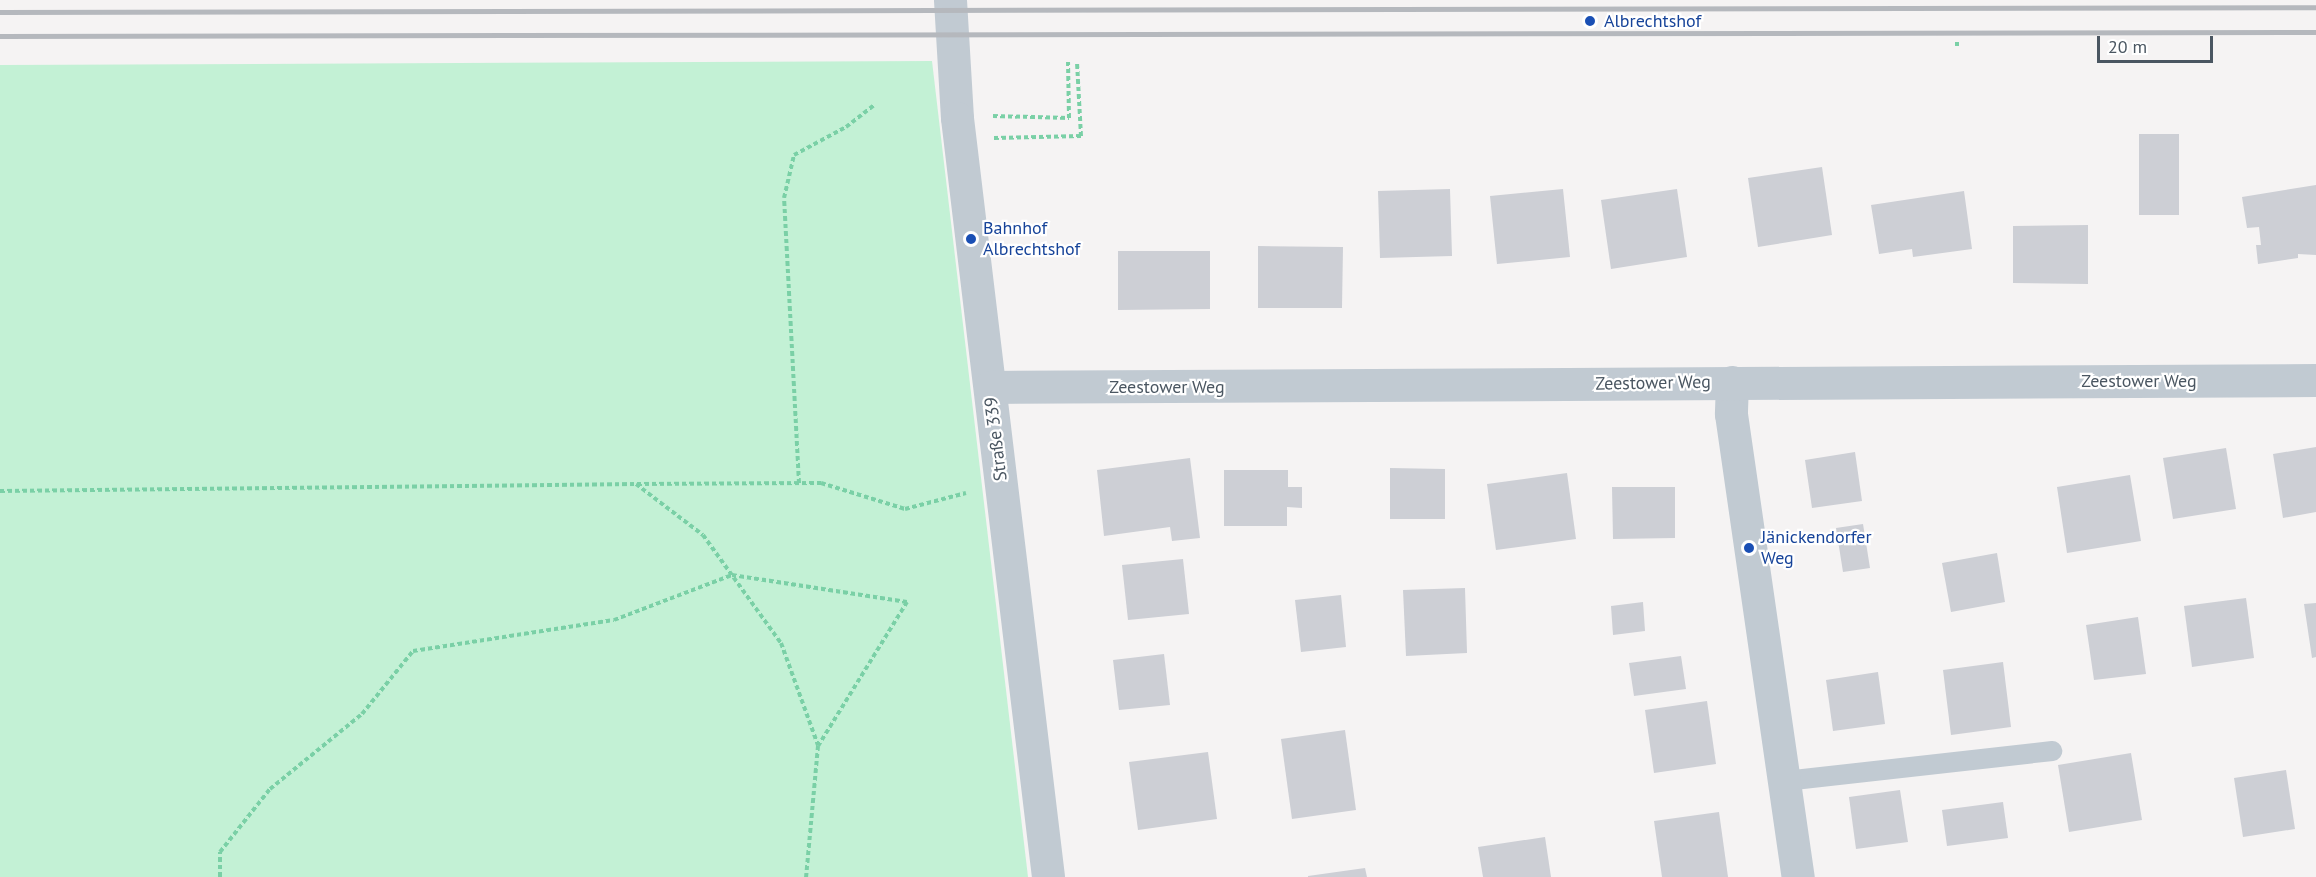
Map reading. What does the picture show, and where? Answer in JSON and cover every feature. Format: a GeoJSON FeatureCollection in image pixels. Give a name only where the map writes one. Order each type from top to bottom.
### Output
{"type":"FeatureCollection","features":[{"type":"Feature","properties":{"kind":"street","name":"Straße 339"},"geometry":{"type":"LineString","coordinates":[[950,0],[957,118],[1048,877]]}},
{"type":"Feature","properties":{"kind":"street","name":"Zeestower Weg"},"geometry":{"type":"LineString","coordinates":[[990,387],[2316,380]]}},
{"type":"Feature","properties":{"kind":"street"},"geometry":{"type":"LineString","coordinates":[[1732,382],[1731,414],[1798,877]]}},
{"type":"Feature","properties":{"kind":"lane"},"geometry":{"type":"LineString","coordinates":[[1785,781],[2052,752]]}},
{"type":"Feature","properties":{"kind":"path"},"geometry":{"type":"LineString","coordinates":[[1954,44],[1962,44]]}},
{"type":"Feature","properties":{"kind":"path"},"geometry":{"type":"LineString","coordinates":[[1006,116],[1069,118],[1068,62]]}},
{"type":"Feature","properties":{"kind":"path"},"geometry":{"type":"LineString","coordinates":[[981,139],[1082,136],[1077,62]]}},
{"type":"Feature","properties":{"kind":"path"},"geometry":{"type":"LineString","coordinates":[[799,483],[784,198],[794,155],[846,127],[874,105]]}},
{"type":"Feature","properties":{"kind":"path"},"geometry":{"type":"LineString","coordinates":[[0,491],[821,483],[905,509],[1002,484]]}},
{"type":"Feature","properties":{"kind":"path"},"geometry":{"type":"LineString","coordinates":[[636,484],[703,535],[782,643],[818,746],[806,877]]}},
{"type":"Feature","properties":{"kind":"path"},"geometry":{"type":"LineString","coordinates":[[220,877],[220,852],[270,789],[362,714],[413,651],[614,620],[732,574],[908,602],[818,746]]}},
{"type":"Feature","properties":{"kind":"green space"},"geometry":{"type":"Polygon","coordinates":[[[932,61],[1028,877],[0,877],[0,65],[932,61]]]}},
{"type":"Feature","properties":{"kind":"building"},"geometry":{"type":"Polygon","coordinates":[[[2139,134],[2179,134],[2179,215],[2139,215],[2139,134]]]}},
{"type":"Feature","properties":{"kind":"building"},"geometry":{"type":"Polygon","coordinates":[[[1822,167],[1832,235],[1758,247],[1748,178],[1822,167]]]}},
{"type":"Feature","properties":{"kind":"building"},"geometry":{"type":"Polygon","coordinates":[[[2316,185],[2316,255],[2298,254],[2298,258],[2258,264],[2256,245],[2261,245],[2259,227],[2247,228],[2242,197],[2316,185]]]}},
{"type":"Feature","properties":{"kind":"building"},"geometry":{"type":"Polygon","coordinates":[[[1450,189],[1452,256],[1380,258],[1378,191],[1450,189]]]}},
{"type":"Feature","properties":{"kind":"building"},"geometry":{"type":"Polygon","coordinates":[[[1563,189],[1570,257],[1497,264],[1490,196],[1563,189]]]}},
{"type":"Feature","properties":{"kind":"building"},"geometry":{"type":"Polygon","coordinates":[[[1677,189],[1687,257],[1611,269],[1601,200],[1677,189]]]}},
{"type":"Feature","properties":{"kind":"building"},"geometry":{"type":"Polygon","coordinates":[[[1964,191],[1972,249],[1913,257],[1912,249],[1879,254],[1871,205],[1964,191]]]}},
{"type":"Feature","properties":{"kind":"building"},"geometry":{"type":"Polygon","coordinates":[[[2088,225],[2088,284],[2013,283],[2013,226],[2088,225]]]}},
{"type":"Feature","properties":{"kind":"building"},"geometry":{"type":"Polygon","coordinates":[[[1258,246],[1343,247],[1342,308],[1258,308],[1258,246]]]}},
{"type":"Feature","properties":{"kind":"building"},"geometry":{"type":"Polygon","coordinates":[[[1118,251],[1210,251],[1210,309],[1118,310],[1118,251]]]}},
{"type":"Feature","properties":{"kind":"building"},"geometry":{"type":"Polygon","coordinates":[[[2316,447],[2316,512],[2283,518],[2273,454],[2316,447]]]}},
{"type":"Feature","properties":{"kind":"building"},"geometry":{"type":"Polygon","coordinates":[[[2226,448],[2236,509],[2173,519],[2163,458],[2226,448]]]}},
{"type":"Feature","properties":{"kind":"building"},"geometry":{"type":"Polygon","coordinates":[[[1855,452],[1862,501],[1812,508],[1805,460],[1855,452]]]}},
{"type":"Feature","properties":{"kind":"building"},"geometry":{"type":"Polygon","coordinates":[[[1190,458],[1200,538],[1172,541],[1170,527],[1104,536],[1097,470],[1190,458]]]}},
{"type":"Feature","properties":{"kind":"building"},"geometry":{"type":"Polygon","coordinates":[[[1390,468],[1445,469],[1445,519],[1390,519],[1390,468]]]}},
{"type":"Feature","properties":{"kind":"building"},"geometry":{"type":"Polygon","coordinates":[[[1224,470],[1288,470],[1288,487],[1302,487],[1302,508],[1287,507],[1287,526],[1224,526],[1224,470]]]}},
{"type":"Feature","properties":{"kind":"building"},"geometry":{"type":"Polygon","coordinates":[[[1567,473],[1576,539],[1496,550],[1487,484],[1567,473]]]}},
{"type":"Feature","properties":{"kind":"building"},"geometry":{"type":"Polygon","coordinates":[[[2130,475],[2141,541],[2067,553],[2057,487],[2130,475]]]}},
{"type":"Feature","properties":{"kind":"building"},"geometry":{"type":"Polygon","coordinates":[[[1612,487],[1675,487],[1675,538],[1613,539],[1612,487]]]}},
{"type":"Feature","properties":{"kind":"building"},"geometry":{"type":"Polygon","coordinates":[[[1863,524],[1870,568],[1843,572],[1836,528],[1863,524]]]}},
{"type":"Feature","properties":{"kind":"building"},"geometry":{"type":"Polygon","coordinates":[[[1997,553],[2005,602],[1951,612],[1942,563],[1997,553]]]}},
{"type":"Feature","properties":{"kind":"building"},"geometry":{"type":"Polygon","coordinates":[[[1183,559],[1189,614],[1128,620],[1122,565],[1183,559]]]}},
{"type":"Feature","properties":{"kind":"building"},"geometry":{"type":"Polygon","coordinates":[[[1465,588],[1467,653],[1406,656],[1403,590],[1465,588]]]}},
{"type":"Feature","properties":{"kind":"building"},"geometry":{"type":"Polygon","coordinates":[[[1341,595],[1346,647],[1301,652],[1295,600],[1341,595]]]}},
{"type":"Feature","properties":{"kind":"building"},"geometry":{"type":"Polygon","coordinates":[[[2246,598],[2254,658],[2192,667],[2184,606],[2246,598]]]}},
{"type":"Feature","properties":{"kind":"building"},"geometry":{"type":"Polygon","coordinates":[[[1643,602],[1645,631],[1613,635],[1611,606],[1643,602]]]}},
{"type":"Feature","properties":{"kind":"building"},"geometry":{"type":"Polygon","coordinates":[[[2316,603],[2316,657],[2312,658],[2304,604],[2316,603]]]}},
{"type":"Feature","properties":{"kind":"building"},"geometry":{"type":"Polygon","coordinates":[[[2138,617],[2146,674],[2094,680],[2086,625],[2138,617]]]}},
{"type":"Feature","properties":{"kind":"building"},"geometry":{"type":"Polygon","coordinates":[[[1164,654],[1170,705],[1119,710],[1113,660],[1164,654]]]}},
{"type":"Feature","properties":{"kind":"building"},"geometry":{"type":"Polygon","coordinates":[[[1681,656],[1686,689],[1634,696],[1629,663],[1681,656]]]}},
{"type":"Feature","properties":{"kind":"building"},"geometry":{"type":"Polygon","coordinates":[[[2003,662],[2011,727],[1951,735],[1943,670],[2003,662]]]}},
{"type":"Feature","properties":{"kind":"building"},"geometry":{"type":"Polygon","coordinates":[[[1878,672],[1885,724],[1833,731],[1826,680],[1878,672]]]}},
{"type":"Feature","properties":{"kind":"building"},"geometry":{"type":"Polygon","coordinates":[[[1707,701],[1716,764],[1654,773],[1645,710],[1707,701]]]}},
{"type":"Feature","properties":{"kind":"building"},"geometry":{"type":"Polygon","coordinates":[[[1345,730],[1356,810],[1292,819],[1281,739],[1345,730]]]}},
{"type":"Feature","properties":{"kind":"building"},"geometry":{"type":"Polygon","coordinates":[[[1208,752],[1217,819],[1138,830],[1129,762],[1208,752]]]}},
{"type":"Feature","properties":{"kind":"building"},"geometry":{"type":"Polygon","coordinates":[[[2131,753],[2142,820],[2069,832],[2058,765],[2131,753]]]}},
{"type":"Feature","properties":{"kind":"building"},"geometry":{"type":"Polygon","coordinates":[[[2286,770],[2295,829],[2243,837],[2234,778],[2286,770]]]}},
{"type":"Feature","properties":{"kind":"building"},"geometry":{"type":"Polygon","coordinates":[[[1900,790],[1908,842],[1856,849],[1849,797],[1900,790]]]}},
{"type":"Feature","properties":{"kind":"building"},"geometry":{"type":"Polygon","coordinates":[[[2003,802],[2008,838],[1947,846],[1942,810],[2003,802]]]}},
{"type":"Feature","properties":{"kind":"building"},"geometry":{"type":"Polygon","coordinates":[[[1719,812],[1728,877],[1662,877],[1654,821],[1719,812]]]}},
{"type":"Feature","properties":{"kind":"building"},"geometry":{"type":"Polygon","coordinates":[[[1545,837],[1551,877],[1483,877],[1478,847],[1545,837]]]}},
{"type":"Feature","properties":{"kind":"building"},"geometry":{"type":"Polygon","coordinates":[[[1365,868],[1367,877],[1308,877],[1308,876],[1365,868]]]}},
{"type":"Feature","properties":{"kind":"railway"},"geometry":{"type":"LineString","coordinates":[[0,12],[2316,7]]}},
{"type":"Feature","properties":{"kind":"railway"},"geometry":{"type":"LineString","coordinates":[[0,36],[2316,32]]}},
{"type":"Feature","properties":{"kind":"place","name":"Albrechtshof"},"geometry":{"type":"Point","coordinates":[1590,21]}},
{"type":"Feature","properties":{"kind":"place","name":"Bahnhof Albrechtshof"},"geometry":{"type":"Point","coordinates":[971,239]}},
{"type":"Feature","properties":{"kind":"place","name":"Jänickendorfer Weg"},"geometry":{"type":"Point","coordinates":[1749,548]}}]}
